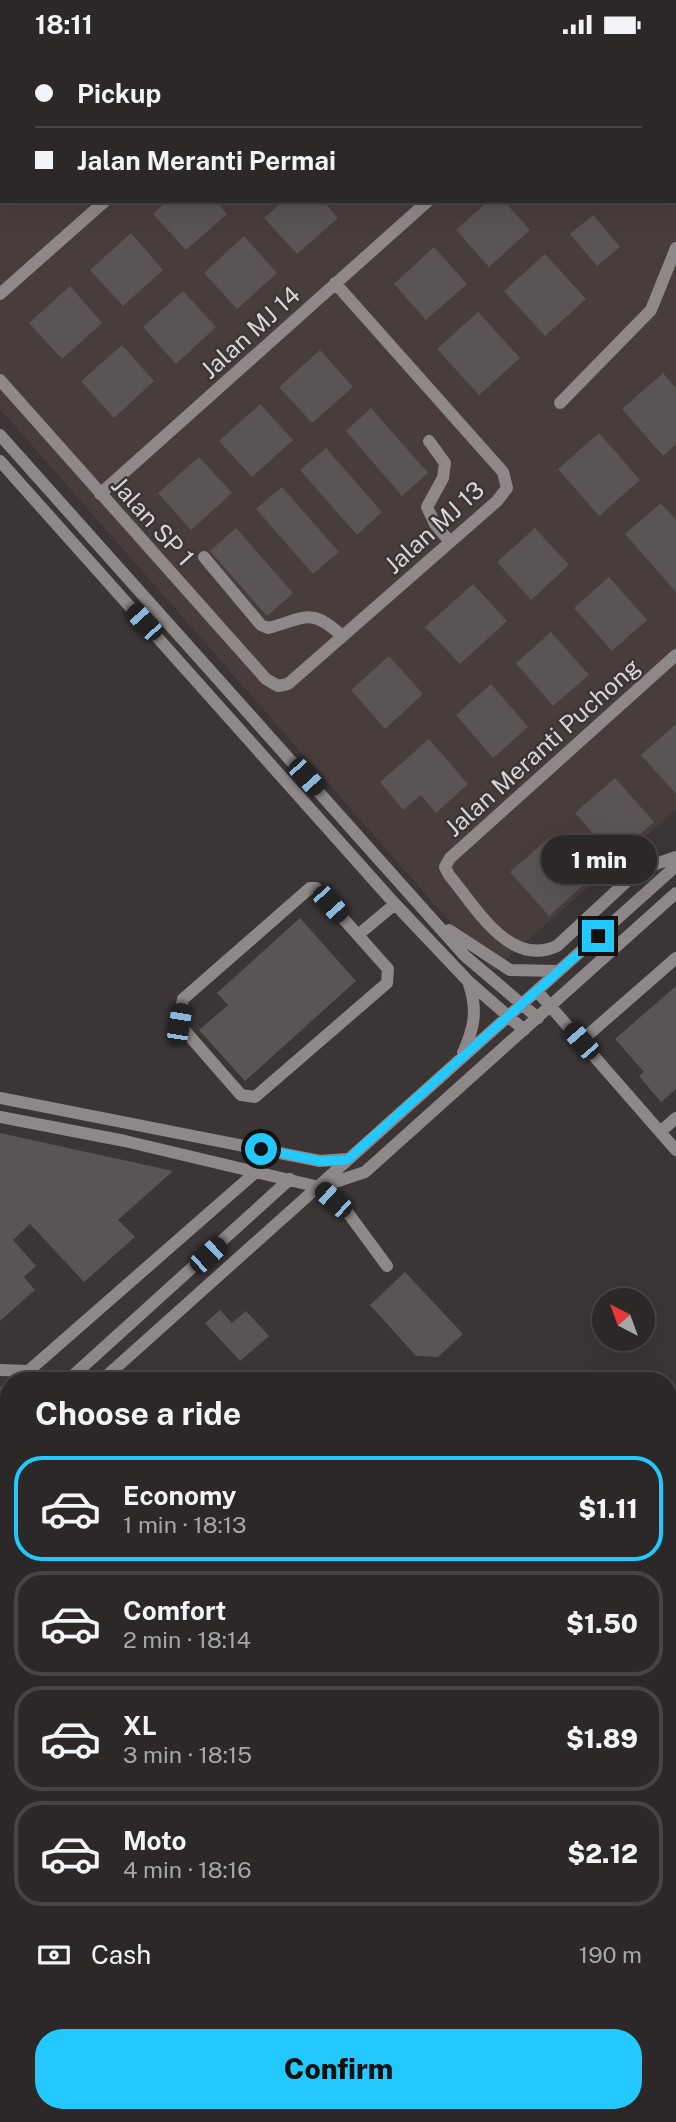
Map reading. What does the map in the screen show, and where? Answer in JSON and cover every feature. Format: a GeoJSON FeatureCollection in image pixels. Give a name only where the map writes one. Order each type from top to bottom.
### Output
{"type":"FeatureCollection","features":[{"type":"Feature","properties":{"kind":"street"},"geometry":{"type":"LineString","coordinates":[[0,294],[103,203]]}},
{"type":"Feature","properties":{"kind":"street","name":"Jalan MJ 14"},"geometry":{"type":"LineString","coordinates":[[100,494],[426,203]]}},
{"type":"Feature","properties":{"kind":"street"},"geometry":{"type":"LineString","coordinates":[[560,403],[650,310],[676,248]]}},
{"type":"Feature","properties":{"kind":"street","name":"Jalan MJ 13"},"geometry":{"type":"LineString","coordinates":[[278,686],[288,684],[450,542],[507,488],[503,472],[335,283]]}},
{"type":"Feature","properties":{"kind":"street","name":"Jalan SP 1"},"geometry":{"type":"LineString","coordinates":[[0,380],[266,679],[278,686]]}},
{"type":"Feature","properties":{"kind":"street"},"geometry":{"type":"LineString","coordinates":[[0,435],[466,956],[538,1018]]}},
{"type":"Feature","properties":{"kind":"street"},"geometry":{"type":"LineString","coordinates":[[429,441],[445,463],[443,478],[427,507],[435,524],[450,542]]}},
{"type":"Feature","properties":{"kind":"street"},"geometry":{"type":"LineString","coordinates":[[0,461],[395,904],[468,981],[524,1030]]}},
{"type":"Feature","properties":{"kind":"street"},"geometry":{"type":"LineString","coordinates":[[204,557],[261,625],[268,628],[314,616],[325,621],[342,636]]}},
{"type":"Feature","properties":{"kind":"street","name":"Jalan Meranti Puchong"},"geometry":{"type":"LineString","coordinates":[[676,655],[450,858],[445,867],[449,876],[509,943],[530,952],[543,953],[557,946],[639,870],[676,857]]}},
{"type":"Feature","properties":{"kind":"street"},"geometry":{"type":"LineString","coordinates":[[111,1372],[676,866]]}},
{"type":"Feature","properties":{"kind":"street"},"geometry":{"type":"LineString","coordinates":[[310,888],[316,888],[358,935],[388,969],[387,983],[255,1097],[241,1095],[179,1024],[183,999],[310,888]]}},
{"type":"Feature","properties":{"kind":"street"},"geometry":{"type":"LineString","coordinates":[[319,1187],[365,1173],[676,893]]}},
{"type":"Feature","properties":{"kind":"street"},"geometry":{"type":"LineString","coordinates":[[358,935],[395,904]]}},
{"type":"Feature","properties":{"kind":"street"},"geometry":{"type":"LineString","coordinates":[[432,918],[510,970],[559,971]]}},
{"type":"Feature","properties":{"kind":"street"},"geometry":{"type":"LineString","coordinates":[[581,1041],[676,958]]}},
{"type":"Feature","properties":{"kind":"street"},"geometry":{"type":"LineString","coordinates":[[460,1060],[474,1028],[476,1013],[468,981]]}},
{"type":"Feature","properties":{"kind":"street"},"geometry":{"type":"LineString","coordinates":[[537,991],[676,1150]]}},
{"type":"Feature","properties":{"kind":"street"},"geometry":{"type":"LineString","coordinates":[[0,1098],[320,1161],[347,1160]]}},
{"type":"Feature","properties":{"kind":"street"},"geometry":{"type":"LineString","coordinates":[[0,1117],[257,1171],[319,1187],[348,1213],[387,1266]]}},
{"type":"Feature","properties":{"kind":"street"},"geometry":{"type":"LineString","coordinates":[[660,1132],[676,1118]]}},
{"type":"Feature","properties":{"kind":"street"},"geometry":{"type":"LineString","coordinates":[[0,1370],[29,1371],[257,1171]]}},
{"type":"Feature","properties":{"kind":"street"},"geometry":{"type":"LineString","coordinates":[[77,1372],[290,1179]]}},
{"type":"Feature","properties":{"kind":"shaded area"},"geometry":{"type":"Polygon","coordinates":[[[0,203],[676,203],[676,810],[493,971],[0,409],[0,203]]]}},
{"type":"Feature","properties":{"kind":"building"},"geometry":{"type":"Polygon","coordinates":[[[165,203],[218,203],[227,214],[186,250],[153,214],[165,203]]]}},
{"type":"Feature","properties":{"kind":"building"},"geometry":{"type":"Polygon","coordinates":[[[281,203],[325,203],[338,218],[297,254],[264,218],[281,203]]]}},
{"type":"Feature","properties":{"kind":"building"},"geometry":{"type":"Polygon","coordinates":[[[486,203],[506,203],[530,230],[489,267],[456,230],[486,203]]]}},
{"type":"Feature","properties":{"kind":"building"},"geometry":{"type":"Polygon","coordinates":[[[593,215],[620,247],[597,266],[570,234],[593,215]]]}},
{"type":"Feature","properties":{"kind":"building"},"geometry":{"type":"Polygon","coordinates":[[[131,233],[163,270],[123,306],[90,270],[131,233]]]}},
{"type":"Feature","properties":{"kind":"building"},"geometry":{"type":"Polygon","coordinates":[[[244,236],[277,273],[237,309],[204,273],[244,236]]]}},
{"type":"Feature","properties":{"kind":"building"},"geometry":{"type":"Polygon","coordinates":[[[434,247],[467,284],[426,320],[394,284],[434,247]]]}},
{"type":"Feature","properties":{"kind":"building"},"geometry":{"type":"Polygon","coordinates":[[[545,254],[586,299],[545,336],[504,291],[545,254]]]}},
{"type":"Feature","properties":{"kind":"building"},"geometry":{"type":"Polygon","coordinates":[[[70,286],[102,323],[62,359],[29,323],[70,286]]]}},
{"type":"Feature","properties":{"kind":"building"},"geometry":{"type":"Polygon","coordinates":[[[183,291],[216,327],[176,364],[143,327],[183,291]]]}},
{"type":"Feature","properties":{"kind":"building"},"geometry":{"type":"Polygon","coordinates":[[[478,312],[520,358],[479,395],[437,349],[478,312]]]}},
{"type":"Feature","properties":{"kind":"building"},"geometry":{"type":"Polygon","coordinates":[[[122,345],[154,381],[114,418],[81,381],[122,345]]]}},
{"type":"Feature","properties":{"kind":"building"},"geometry":{"type":"Polygon","coordinates":[[[320,350],[353,387],[312,423],[279,387],[320,350]]]}},
{"type":"Feature","properties":{"kind":"building"},"geometry":{"type":"Polygon","coordinates":[[[663,373],[676,388],[676,444],[663,456],[622,409],[663,373]]]}},
{"type":"Feature","properties":{"kind":"building"},"geometry":{"type":"Polygon","coordinates":[[[260,404],[293,440],[252,477],[219,441],[260,404]]]}},
{"type":"Feature","properties":{"kind":"building"},"geometry":{"type":"Polygon","coordinates":[[[371,408],[428,473],[402,496],[346,431],[371,408]]]}},
{"type":"Feature","properties":{"kind":"building"},"geometry":{"type":"Polygon","coordinates":[[[599,433],[640,480],[599,516],[558,469],[599,433]]]}},
{"type":"Feature","properties":{"kind":"building"},"geometry":{"type":"Polygon","coordinates":[[[326,448],[382,512],[357,535],[300,470],[326,448]]]}},
{"type":"Feature","properties":{"kind":"building"},"geometry":{"type":"Polygon","coordinates":[[[199,457],[232,493],[191,530],[158,493],[199,457]]]}},
{"type":"Feature","properties":{"kind":"building"},"geometry":{"type":"Polygon","coordinates":[[[282,487],[339,552],[313,574],[256,509],[282,487]]]}},
{"type":"Feature","properties":{"kind":"building"},"geometry":{"type":"Polygon","coordinates":[[[661,503],[676,520],[676,592],[625,534],[661,503]]]}},
{"type":"Feature","properties":{"kind":"building"},"geometry":{"type":"Polygon","coordinates":[[[236,528],[293,593],[267,616],[210,551],[236,528]]]}},
{"type":"Feature","properties":{"kind":"building"},"geometry":{"type":"Polygon","coordinates":[[[535,528],[569,565],[531,600],[497,562],[535,528]]]}},
{"type":"Feature","properties":{"kind":"building"},"geometry":{"type":"Polygon","coordinates":[[[609,577],[647,620],[612,651],[574,608],[609,577]]]}},
{"type":"Feature","properties":{"kind":"building"},"geometry":{"type":"Polygon","coordinates":[[[473,584],[507,621],[460,664],[425,627],[473,584]]]}},
{"type":"Feature","properties":{"kind":"building"},"geometry":{"type":"Polygon","coordinates":[[[551,632],[589,675],[553,706],[516,663],[551,632]]]}},
{"type":"Feature","properties":{"kind":"building"},"geometry":{"type":"Polygon","coordinates":[[[389,656],[423,694],[385,729],[351,690],[389,656]]]}},
{"type":"Feature","properties":{"kind":"building"},"geometry":{"type":"Polygon","coordinates":[[[491,684],[528,727],[493,758],[456,715],[491,684]]]}},
{"type":"Feature","properties":{"kind":"building"},"geometry":{"type":"Polygon","coordinates":[[[676,724],[676,794],[641,755],[676,724]]]}},
{"type":"Feature","properties":{"kind":"building"},"geometry":{"type":"Polygon","coordinates":[[[429,739],[468,784],[436,813],[421,795],[403,810],[380,782],[429,739]]]}},
{"type":"Feature","properties":{"kind":"building"},"geometry":{"type":"Polygon","coordinates":[[[615,778],[654,822],[614,857],[575,813],[615,778]]]}},
{"type":"Feature","properties":{"kind":"building"},"geometry":{"type":"Polygon","coordinates":[[[550,837],[589,880],[549,916],[510,872],[550,837]]]}},
{"type":"Feature","properties":{"kind":"building"},"geometry":{"type":"Polygon","coordinates":[[[300,918],[356,981],[245,1081],[199,1030],[228,1005],[217,993],[300,918]]]}},
{"type":"Feature","properties":{"kind":"building"},"geometry":{"type":"Polygon","coordinates":[[[676,986],[676,1089],[661,1102],[639,1076],[644,1072],[615,1039],[676,986]]]}},
{"type":"Feature","properties":{"kind":"building"},"geometry":{"type":"Polygon","coordinates":[[[0,1133],[173,1171],[118,1220],[135,1237],[84,1282],[30,1224],[13,1240],[36,1266],[24,1277],[35,1290],[0,1321],[0,1133]]]}},
{"type":"Feature","properties":{"kind":"building"},"geometry":{"type":"Polygon","coordinates":[[[405,1272],[463,1334],[438,1357],[416,1356],[370,1305],[405,1272]]]}},
{"type":"Feature","properties":{"kind":"building"},"geometry":{"type":"Polygon","coordinates":[[[220,1310],[232,1323],[246,1311],[269,1336],[240,1361],[205,1323],[220,1310]]]}},
{"type":"Feature","properties":{"kind":"route"},"geometry":{"type":"LineString","coordinates":[[261,1149],[320,1161],[347,1160],[598,936]]}}]}
